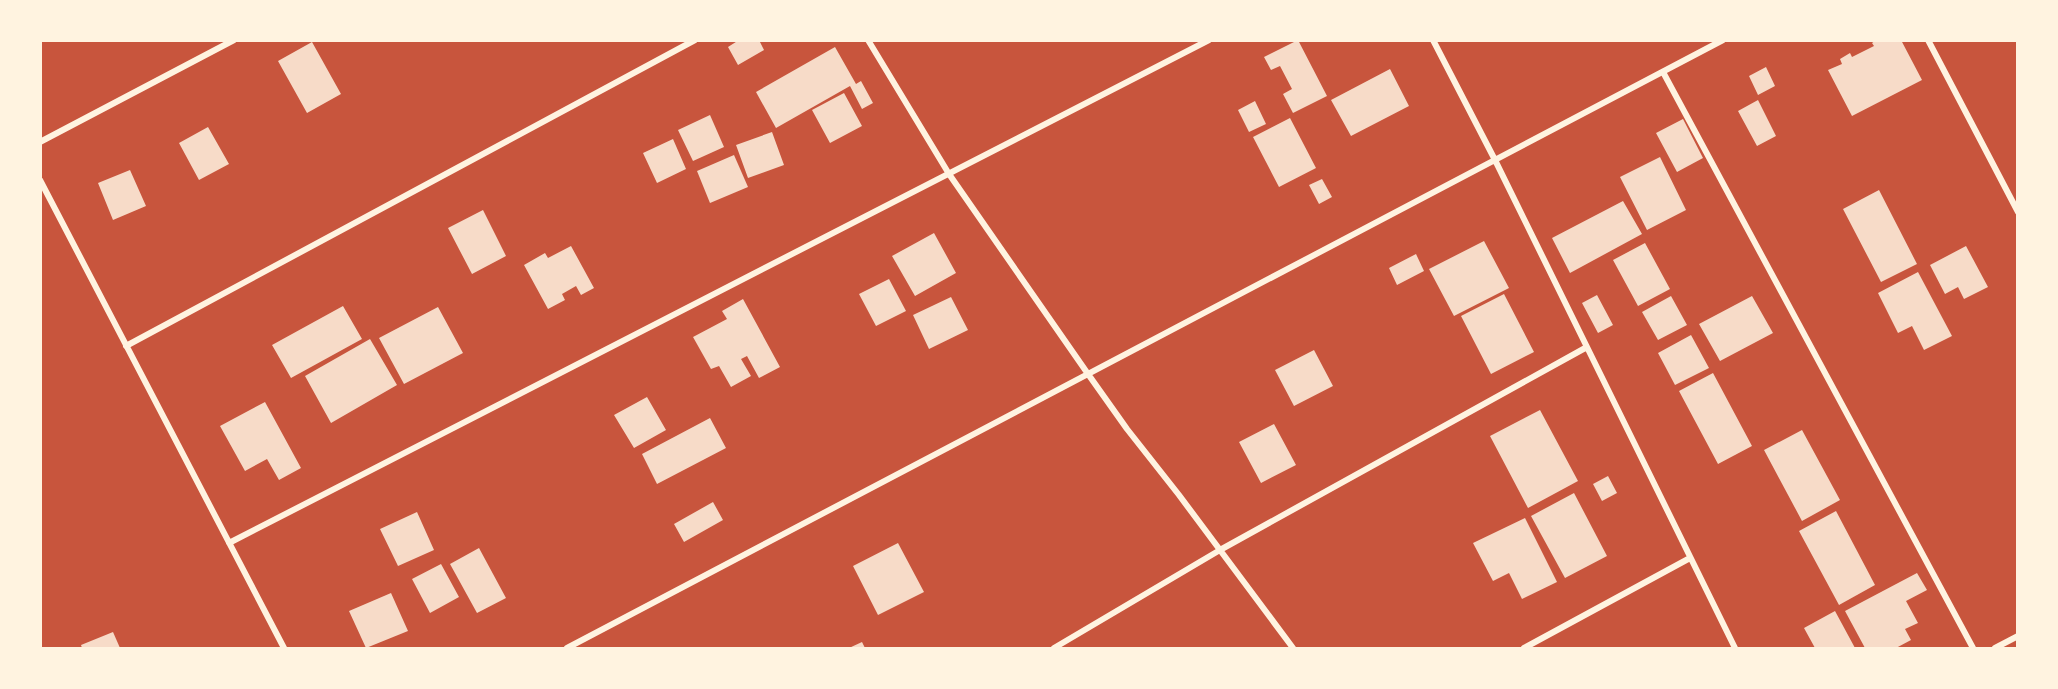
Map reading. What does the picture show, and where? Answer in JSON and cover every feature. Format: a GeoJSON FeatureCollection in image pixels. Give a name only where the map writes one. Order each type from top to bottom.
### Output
{"type":"FeatureCollection","features":[{"type":"Feature","properties":{"kind":"street"},"geometry":{"type":"LineString","coordinates":[[40,142],[234,40]]}},
{"type":"Feature","properties":{"kind":"street"},"geometry":{"type":"LineString","coordinates":[[126,346],[695,40]]}},
{"type":"Feature","properties":{"kind":"street"},"geometry":{"type":"LineString","coordinates":[[868,40],[949,174],[1088,374],[1293,648]]}},
{"type":"Feature","properties":{"kind":"street"},"geometry":{"type":"LineString","coordinates":[[229,543],[1209,40]]}},
{"type":"Feature","properties":{"kind":"street"},"geometry":{"type":"LineString","coordinates":[[1433,40],[1495,160],[1735,648]]}},
{"type":"Feature","properties":{"kind":"street"},"geometry":{"type":"LineString","coordinates":[[567,648],[1723,40]]}},
{"type":"Feature","properties":{"kind":"street"},"geometry":{"type":"LineString","coordinates":[[1928,40],[2018,212]]}},
{"type":"Feature","properties":{"kind":"street"},"geometry":{"type":"LineString","coordinates":[[1663,72],[1973,648]]}},
{"type":"Feature","properties":{"kind":"street"},"geometry":{"type":"LineString","coordinates":[[40,180],[284,648]]}},
{"type":"Feature","properties":{"kind":"street"},"geometry":{"type":"LineString","coordinates":[[1054,648],[1220,550],[1587,347]]}},
{"type":"Feature","properties":{"kind":"street"},"geometry":{"type":"LineString","coordinates":[[1524,648],[1690,558]]}},
{"type":"Feature","properties":{"kind":"street"},"geometry":{"type":"LineString","coordinates":[[1995,648],[2018,636]]}},
{"type":"Feature","properties":{"kind":"building"},"geometry":{"type":"Polygon","coordinates":[[[739,40],[759,40],[764,50],[738,65],[728,47],[739,40]]]}},
{"type":"Feature","properties":{"kind":"building"},"geometry":{"type":"Polygon","coordinates":[[[1298,40],[1327,96],[1293,113],[1283,94],[1292,89],[1280,66],[1271,70],[1264,57],[1298,40]]]}},
{"type":"Feature","properties":{"kind":"building"},"geometry":{"type":"Polygon","coordinates":[[[1876,40],[1901,40],[1922,80],[1852,116],[1828,70],[1842,64],[1840,59],[1850,53],[1852,57],[1874,46],[1872,43],[1876,40]]]}},
{"type":"Feature","properties":{"kind":"building"},"geometry":{"type":"Polygon","coordinates":[[[312,42],[341,94],[307,113],[278,61],[312,42]]]}},
{"type":"Feature","properties":{"kind":"building"},"geometry":{"type":"Polygon","coordinates":[[[835,47],[856,84],[861,81],[873,103],[862,109],[850,86],[776,128],[756,92],[835,47]]]}},
{"type":"Feature","properties":{"kind":"building"},"geometry":{"type":"Polygon","coordinates":[[[1766,67],[1775,86],[1758,95],[1749,76],[1766,67]]]}},
{"type":"Feature","properties":{"kind":"building"},"geometry":{"type":"Polygon","coordinates":[[[1390,69],[1409,106],[1351,136],[1331,100],[1390,69]]]}},
{"type":"Feature","properties":{"kind":"building"},"geometry":{"type":"Polygon","coordinates":[[[844,93],[862,126],[830,143],[812,110],[844,93]]]}},
{"type":"Feature","properties":{"kind":"building"},"geometry":{"type":"Polygon","coordinates":[[[1758,100],[1776,136],[1757,146],[1738,111],[1758,100]]]}},
{"type":"Feature","properties":{"kind":"building"},"geometry":{"type":"Polygon","coordinates":[[[1255,101],[1266,124],[1249,132],[1238,110],[1255,101]]]}},
{"type":"Feature","properties":{"kind":"building"},"geometry":{"type":"Polygon","coordinates":[[[710,115],[724,147],[693,161],[678,130],[710,115]]]}},
{"type":"Feature","properties":{"kind":"building"},"geometry":{"type":"Polygon","coordinates":[[[1290,118],[1316,168],[1279,187],[1253,137],[1290,118]]]}},
{"type":"Feature","properties":{"kind":"building"},"geometry":{"type":"Polygon","coordinates":[[[1683,119],[1703,158],[1677,172],[1656,133],[1683,119]]]}},
{"type":"Feature","properties":{"kind":"building"},"geometry":{"type":"Polygon","coordinates":[[[208,127],[229,164],[199,180],[179,143],[208,127]]]}},
{"type":"Feature","properties":{"kind":"building"},"geometry":{"type":"Polygon","coordinates":[[[772,132],[784,165],[748,178],[736,145],[772,132]]]}},
{"type":"Feature","properties":{"kind":"building"},"geometry":{"type":"Polygon","coordinates":[[[673,139],[686,169],[657,183],[643,153],[673,139]]]}},
{"type":"Feature","properties":{"kind":"building"},"geometry":{"type":"Polygon","coordinates":[[[734,155],[748,187],[710,203],[697,171],[734,155]]]}},
{"type":"Feature","properties":{"kind":"building"},"geometry":{"type":"Polygon","coordinates":[[[1660,157],[1686,210],[1647,230],[1620,177],[1660,157]]]}},
{"type":"Feature","properties":{"kind":"building"},"geometry":{"type":"Polygon","coordinates":[[[130,170],[146,206],[113,220],[98,183],[130,170]]]}},
{"type":"Feature","properties":{"kind":"building"},"geometry":{"type":"Polygon","coordinates":[[[1322,179],[1332,197],[1319,204],[1309,185],[1322,179]]]}},
{"type":"Feature","properties":{"kind":"building"},"geometry":{"type":"Polygon","coordinates":[[[1879,190],[1917,264],[1881,282],[1843,209],[1879,190]]]}},
{"type":"Feature","properties":{"kind":"building"},"geometry":{"type":"Polygon","coordinates":[[[1623,201],[1642,234],[1570,273],[1552,238],[1623,201]]]}},
{"type":"Feature","properties":{"kind":"building"},"geometry":{"type":"Polygon","coordinates":[[[483,210],[506,256],[472,274],[448,228],[483,210]]]}},
{"type":"Feature","properties":{"kind":"building"},"geometry":{"type":"Polygon","coordinates":[[[934,233],[956,273],[915,296],[892,256],[934,233]]]}},
{"type":"Feature","properties":{"kind":"building"},"geometry":{"type":"Polygon","coordinates":[[[1484,241],[1509,288],[1454,316],[1429,269],[1484,241]]]}},
{"type":"Feature","properties":{"kind":"building"},"geometry":{"type":"Polygon","coordinates":[[[1645,243],[1670,289],[1638,306],[1613,260],[1645,243]]]}},
{"type":"Feature","properties":{"kind":"building"},"geometry":{"type":"Polygon","coordinates":[[[571,246],[594,288],[581,295],[576,286],[562,294],[565,300],[548,309],[524,265],[545,253],[548,258],[571,246]]]}},
{"type":"Feature","properties":{"kind":"building"},"geometry":{"type":"Polygon","coordinates":[[[1966,246],[1988,287],[1964,299],[1958,287],[1945,294],[1930,265],[1966,246]]]}},
{"type":"Feature","properties":{"kind":"building"},"geometry":{"type":"Polygon","coordinates":[[[1416,254],[1424,271],[1397,285],[1389,268],[1416,254]]]}},
{"type":"Feature","properties":{"kind":"building"},"geometry":{"type":"Polygon","coordinates":[[[1918,272],[1952,336],[1924,350],[1912,326],[1898,333],[1878,293],[1918,272]]]}},
{"type":"Feature","properties":{"kind":"building"},"geometry":{"type":"Polygon","coordinates":[[[889,279],[906,311],[876,326],[859,294],[889,279]]]}},
{"type":"Feature","properties":{"kind":"building"},"geometry":{"type":"Polygon","coordinates":[[[1504,294],[1534,352],[1491,374],[1461,316],[1504,294]]]}},
{"type":"Feature","properties":{"kind":"building"},"geometry":{"type":"Polygon","coordinates":[[[1597,295],[1613,325],[1598,333],[1582,303],[1597,295]]]}},
{"type":"Feature","properties":{"kind":"building"},"geometry":{"type":"Polygon","coordinates":[[[1671,296],[1687,325],[1658,340],[1642,312],[1671,296]]]}},
{"type":"Feature","properties":{"kind":"building"},"geometry":{"type":"Polygon","coordinates":[[[1752,296],[1773,333],[1720,361],[1699,324],[1752,296]]]}},
{"type":"Feature","properties":{"kind":"building"},"geometry":{"type":"Polygon","coordinates":[[[951,297],[968,330],[929,349],[913,315],[951,297]]]}},
{"type":"Feature","properties":{"kind":"building"},"geometry":{"type":"Polygon","coordinates":[[[743,299],[780,367],[759,378],[747,356],[741,359],[751,376],[731,387],[719,366],[711,369],[693,337],[727,319],[722,311],[743,299]]]}},
{"type":"Feature","properties":{"kind":"building"},"geometry":{"type":"Polygon","coordinates":[[[343,306],[362,339],[291,378],[272,345],[343,306]]]}},
{"type":"Feature","properties":{"kind":"building"},"geometry":{"type":"Polygon","coordinates":[[[438,307],[463,353],[404,384],[379,338],[438,307]]]}},
{"type":"Feature","properties":{"kind":"building"},"geometry":{"type":"Polygon","coordinates":[[[1691,335],[1709,368],[1675,385],[1658,353],[1691,335]]]}},
{"type":"Feature","properties":{"kind":"building"},"geometry":{"type":"Polygon","coordinates":[[[370,339],[397,385],[331,423],[305,376],[370,339]]]}},
{"type":"Feature","properties":{"kind":"building"},"geometry":{"type":"Polygon","coordinates":[[[1314,350],[1333,386],[1294,406],[1275,370],[1314,350]]]}},
{"type":"Feature","properties":{"kind":"building"},"geometry":{"type":"Polygon","coordinates":[[[1713,373],[1752,446],[1718,464],[1679,391],[1713,373]]]}},
{"type":"Feature","properties":{"kind":"building"},"geometry":{"type":"Polygon","coordinates":[[[647,397],[666,430],[634,448],[614,415],[647,397]]]}},
{"type":"Feature","properties":{"kind":"building"},"geometry":{"type":"Polygon","coordinates":[[[265,402],[301,468],[279,480],[267,459],[245,471],[220,426],[265,402]]]}},
{"type":"Feature","properties":{"kind":"building"},"geometry":{"type":"Polygon","coordinates":[[[1540,410],[1578,481],[1528,508],[1490,436],[1540,410]]]}},
{"type":"Feature","properties":{"kind":"building"},"geometry":{"type":"Polygon","coordinates":[[[710,418],[726,448],[657,484],[642,454],[710,418]]]}},
{"type":"Feature","properties":{"kind":"building"},"geometry":{"type":"Polygon","coordinates":[[[1274,424],[1296,465],[1261,483],[1239,442],[1274,424]]]}},
{"type":"Feature","properties":{"kind":"building"},"geometry":{"type":"Polygon","coordinates":[[[1802,430],[1840,500],[1802,521],[1764,450],[1802,430]]]}},
{"type":"Feature","properties":{"kind":"building"},"geometry":{"type":"Polygon","coordinates":[[[1608,476],[1617,493],[1602,501],[1593,484],[1608,476]]]}},
{"type":"Feature","properties":{"kind":"building"},"geometry":{"type":"Polygon","coordinates":[[[1574,493],[1607,556],[1565,578],[1531,516],[1574,493]]]}},
{"type":"Feature","properties":{"kind":"building"},"geometry":{"type":"Polygon","coordinates":[[[713,502],[723,520],[684,542],[674,524],[713,502]]]}},
{"type":"Feature","properties":{"kind":"building"},"geometry":{"type":"Polygon","coordinates":[[[1836,511],[1875,585],[1839,605],[1799,531],[1836,511]]]}},
{"type":"Feature","properties":{"kind":"building"},"geometry":{"type":"Polygon","coordinates":[[[417,512],[434,550],[398,566],[380,529],[417,512]]]}},
{"type":"Feature","properties":{"kind":"building"},"geometry":{"type":"Polygon","coordinates":[[[1525,518],[1557,582],[1522,599],[1509,573],[1493,581],[1473,543],[1525,518]]]}},
{"type":"Feature","properties":{"kind":"building"},"geometry":{"type":"Polygon","coordinates":[[[898,543],[924,592],[878,615],[853,566],[898,543]]]}},
{"type":"Feature","properties":{"kind":"building"},"geometry":{"type":"Polygon","coordinates":[[[479,548],[506,598],[477,613],[450,564],[479,548]]]}},
{"type":"Feature","properties":{"kind":"building"},"geometry":{"type":"Polygon","coordinates":[[[441,564],[459,597],[430,613],[412,579],[441,564]]]}},
{"type":"Feature","properties":{"kind":"building"},"geometry":{"type":"Polygon","coordinates":[[[1917,573],[1927,590],[1906,601],[1918,623],[1905,629],[1911,640],[1896,648],[1865,648],[1845,611],[1917,573]]]}},
{"type":"Feature","properties":{"kind":"building"},"geometry":{"type":"Polygon","coordinates":[[[391,593],[408,631],[366,648],[349,611],[391,593]]]}},
{"type":"Feature","properties":{"kind":"building"},"geometry":{"type":"Polygon","coordinates":[[[1835,611],[1855,648],[1815,648],[1804,628],[1835,611]]]}},
{"type":"Feature","properties":{"kind":"building"},"geometry":{"type":"Polygon","coordinates":[[[113,632],[120,648],[82,648],[81,645],[113,632]]]}},
{"type":"Feature","properties":{"kind":"building"},"geometry":{"type":"Polygon","coordinates":[[[862,642],[865,648],[849,648],[862,642]]]}}]}
